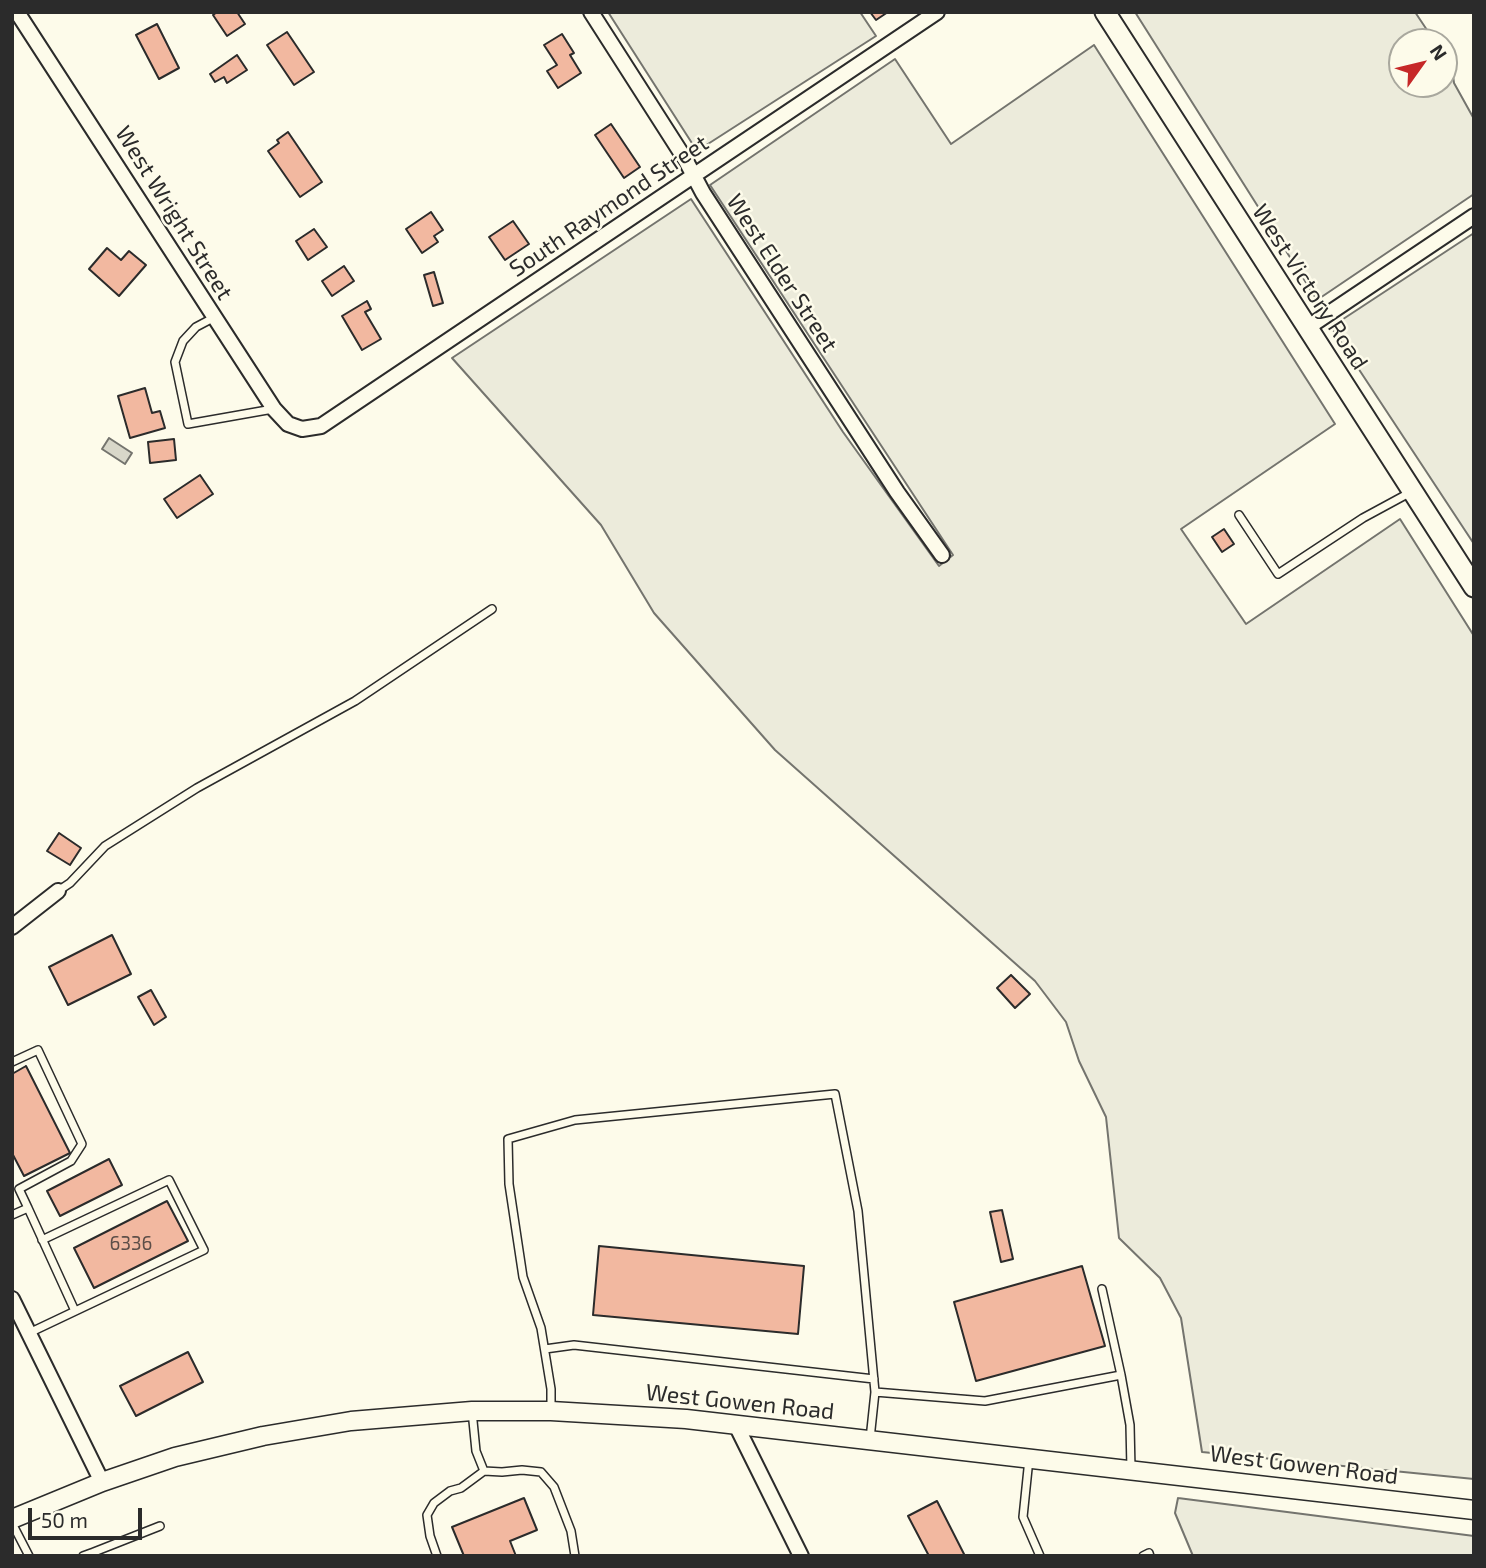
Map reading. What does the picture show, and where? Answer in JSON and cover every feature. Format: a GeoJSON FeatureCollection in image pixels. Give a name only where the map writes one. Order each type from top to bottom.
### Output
{"type":"FeatureCollection","features":[{"type":"Feature","properties":{"kind":"main road","name":"West Victory Road"},"geometry":{"type":"LineString","coordinates":[[1105,12],[1474,587]]}},
{"type":"Feature","properties":{"kind":"street","name":"West Wright Street"},"geometry":{"type":"LineString","coordinates":[[17,12],[274,409],[288,424],[302,429]]}},
{"type":"Feature","properties":{"kind":"street","name":"West Elder Street"},"geometry":{"type":"LineString","coordinates":[[591,12],[897,492],[942,555]]}},
{"type":"Feature","properties":{"kind":"street","name":"South Raymond Street"},"geometry":{"type":"LineString","coordinates":[[302,429],[321,426],[937,12]]}},
{"type":"Feature","properties":{"kind":"street"},"geometry":{"type":"LineString","coordinates":[[1307,328],[1474,216]]}},
{"type":"Feature","properties":{"kind":"street"},"geometry":{"type":"LineString","coordinates":[[12,927],[58,891]]}},
{"type":"Feature","properties":{"kind":"street"},"geometry":{"type":"LineString","coordinates":[[12,1299],[102,1482]]}},
{"type":"Feature","properties":{"kind":"street","name":"West Gowen Road"},"geometry":{"type":"LineString","coordinates":[[12,1521],[102,1482],[175,1457],[263,1436],[351,1421],[472,1411],[551,1411],[687,1419],[1474,1510]]}},
{"type":"Feature","properties":{"kind":"street"},"geometry":{"type":"LineString","coordinates":[[736,1425],[801,1556]]}},
{"type":"Feature","properties":{"kind":"lane"},"geometry":{"type":"LineString","coordinates":[[213,318],[196,327],[183,341],[175,362],[188,424],[274,409]]}},
{"type":"Feature","properties":{"kind":"lane"},"geometry":{"type":"LineString","coordinates":[[1239,515],[1278,574],[1363,518],[1412,492]]}},
{"type":"Feature","properties":{"kind":"lane"},"geometry":{"type":"LineString","coordinates":[[58,891],[70,883],[105,846],[197,788],[355,701],[492,609]]}},
{"type":"Feature","properties":{"kind":"lane"},"geometry":{"type":"LineString","coordinates":[[12,1062],[38,1050],[82,1144],[71,1161],[15,1189],[28,1208],[75,1311]]}},
{"type":"Feature","properties":{"kind":"lane"},"geometry":{"type":"LineString","coordinates":[[551,1411],[551,1389],[541,1328],[523,1277],[509,1184],[508,1139],[575,1120],[835,1094],[858,1211],[875,1392],[870,1440]]}},
{"type":"Feature","properties":{"kind":"lane"},"geometry":{"type":"LineString","coordinates":[[28,1333],[204,1250],[170,1180],[42,1240]]}},
{"type":"Feature","properties":{"kind":"lane"},"geometry":{"type":"LineString","coordinates":[[12,1215],[28,1208]]}},
{"type":"Feature","properties":{"kind":"lane"},"geometry":{"type":"LineString","coordinates":[[1102,1289],[1130,1425],[1131,1470]]}},
{"type":"Feature","properties":{"kind":"lane"},"geometry":{"type":"LineString","coordinates":[[545,1349],[573,1345],[874,1379]]}},
{"type":"Feature","properties":{"kind":"lane"},"geometry":{"type":"LineString","coordinates":[[875,1392],[985,1401],[1121,1375]]}},
{"type":"Feature","properties":{"kind":"lane"},"geometry":{"type":"LineString","coordinates":[[472,1411],[476,1451],[484,1471]]}},
{"type":"Feature","properties":{"kind":"lane"},"geometry":{"type":"LineString","coordinates":[[1029,1458],[1023,1517],[1040,1556]]}},
{"type":"Feature","properties":{"kind":"lane"},"geometry":{"type":"LineString","coordinates":[[437,1556],[427,1515],[434,1503],[484,1471],[522,1469],[541,1472],[554,1487],[571,1531],[575,1556]]}},
{"type":"Feature","properties":{"kind":"lane"},"geometry":{"type":"LineString","coordinates":[[12,1521],[29,1556]]}},
{"type":"Feature","properties":{"kind":"lane"},"geometry":{"type":"LineString","coordinates":[[83,1556],[94,1554],[160,1526]]}},
{"type":"Feature","properties":{"kind":"lane"},"geometry":{"type":"LineString","coordinates":[[1143,1556],[1149,1553],[1150,1556]]}},
{"type":"Feature","properties":{"kind":"shaded area"},"geometry":{"type":"Polygon","coordinates":[[[608,12],[860,12],[876,36],[697,151],[608,12]]]}},
{"type":"Feature","properties":{"kind":"shaded area"},"geometry":{"type":"Polygon","coordinates":[[[1135,12],[1415,12],[1426,28],[1388,28],[1388,98],[1458,98],[1458,90],[1474,119],[1474,194],[1317,300],[1135,12]]]}},
{"type":"Feature","properties":{"kind":"shaded area"},"geometry":{"type":"Polygon","coordinates":[[[1094,45],[1335,424],[1181,529],[1246,624],[1400,519],[1474,636],[1474,1479],[1202,1452],[1181,1318],[1160,1278],[1119,1238],[1106,1117],[1079,1061],[1066,1022],[1035,981],[775,750],[654,613],[601,525],[452,358],[691,199],[843,432],[939,566],[953,555],[710,185],[895,59],[951,144],[1094,45]]]}},
{"type":"Feature","properties":{"kind":"shaded area"},"geometry":{"type":"Polygon","coordinates":[[[1474,233],[1474,544],[1331,327],[1474,233]]]}},
{"type":"Feature","properties":{"kind":"shaded area"},"geometry":{"type":"Polygon","coordinates":[[[109,438],[132,453],[125,464],[102,449],[109,438]]]}},
{"type":"Feature","properties":{"kind":"shaded area"},"geometry":{"type":"Polygon","coordinates":[[[1178,1498],[1474,1536],[1474,1556],[1193,1556],[1175,1513],[1178,1498]]]}},
{"type":"Feature","properties":{"kind":"building"},"geometry":{"type":"Polygon","coordinates":[[[217,12],[237,12],[245,24],[227,36],[213,15],[217,12]]]}},
{"type":"Feature","properties":{"kind":"building"},"geometry":{"type":"Polygon","coordinates":[[[870,12],[888,12],[876,20],[870,12]]]}},
{"type":"Feature","properties":{"kind":"building"},"geometry":{"type":"Polygon","coordinates":[[[157,24],[179,68],[159,79],[136,35],[157,24]]]}},
{"type":"Feature","properties":{"kind":"building"},"geometry":{"type":"Polygon","coordinates":[[[287,32],[314,72],[294,85],[267,45],[287,32]]]}},
{"type":"Feature","properties":{"kind":"building"},"geometry":{"type":"Polygon","coordinates":[[[562,34],[574,53],[570,55],[581,73],[558,88],[547,71],[557,65],[544,45],[562,34]]]}},
{"type":"Feature","properties":{"kind":"building"},"geometry":{"type":"Polygon","coordinates":[[[237,55],[247,70],[227,83],[224,77],[215,82],[210,74],[237,55]]]}},
{"type":"Feature","properties":{"kind":"building"},"geometry":{"type":"Polygon","coordinates":[[[611,124],[640,167],[624,178],[595,135],[611,124]]]}},
{"type":"Feature","properties":{"kind":"building"},"geometry":{"type":"Polygon","coordinates":[[[288,132],[322,182],[300,197],[268,151],[288,132]]]}},
{"type":"Feature","properties":{"kind":"building"},"geometry":{"type":"Polygon","coordinates":[[[431,212],[443,230],[434,236],[438,242],[422,253],[406,229],[431,212]]]}},
{"type":"Feature","properties":{"kind":"building"},"geometry":{"type":"Polygon","coordinates":[[[513,221],[529,244],[505,260],[489,237],[513,221]]]}},
{"type":"Feature","properties":{"kind":"building"},"geometry":{"type":"Polygon","coordinates":[[[314,229],[327,247],[308,260],[296,241],[314,229]]]}},
{"type":"Feature","properties":{"kind":"building"},"geometry":{"type":"Polygon","coordinates":[[[107,248],[121,260],[129,251],[146,265],[119,296],[89,269],[107,248]]]}},
{"type":"Feature","properties":{"kind":"building"},"geometry":{"type":"Polygon","coordinates":[[[344,266],[354,281],[332,296],[322,281],[344,266]]]}},
{"type":"Feature","properties":{"kind":"building"},"geometry":{"type":"Polygon","coordinates":[[[434,272],[443,303],[433,306],[424,275],[434,272]]]}},
{"type":"Feature","properties":{"kind":"building"},"geometry":{"type":"Polygon","coordinates":[[[367,301],[371,309],[365,312],[381,339],[362,350],[342,316],[367,301]]]}},
{"type":"Feature","properties":{"kind":"building"},"geometry":{"type":"Polygon","coordinates":[[[145,388],[152,413],[160,411],[165,428],[130,438],[118,396],[145,388]]]}},
{"type":"Feature","properties":{"kind":"building"},"geometry":{"type":"Polygon","coordinates":[[[174,439],[176,460],[150,463],[148,442],[174,439]]]}},
{"type":"Feature","properties":{"kind":"building"},"geometry":{"type":"Polygon","coordinates":[[[200,475],[213,494],[177,518],[164,499],[200,475]]]}},
{"type":"Feature","properties":{"kind":"building"},"geometry":{"type":"Polygon","coordinates":[[[1224,529],[1234,544],[1222,552],[1212,537],[1224,529]]]}},
{"type":"Feature","properties":{"kind":"building"},"geometry":{"type":"Polygon","coordinates":[[[59,833],[81,848],[70,865],[47,851],[59,833]]]}},
{"type":"Feature","properties":{"kind":"building"},"geometry":{"type":"Polygon","coordinates":[[[112,935],[131,974],[68,1005],[49,967],[112,935]]]}},
{"type":"Feature","properties":{"kind":"building"},"geometry":{"type":"Polygon","coordinates":[[[1011,975],[1030,994],[1015,1008],[997,988],[1011,975]]]}},
{"type":"Feature","properties":{"kind":"building"},"geometry":{"type":"Polygon","coordinates":[[[151,990],[166,1017],[154,1025],[138,997],[151,990]]]}},
{"type":"Feature","properties":{"kind":"building"},"geometry":{"type":"Polygon","coordinates":[[[26,1066],[70,1153],[24,1176],[12,1153],[12,1074],[26,1066]]]}},
{"type":"Feature","properties":{"kind":"building"},"geometry":{"type":"Polygon","coordinates":[[[109,1159],[122,1185],[60,1216],[47,1191],[109,1159]]]}},
{"type":"Feature","properties":{"kind":"building"},"geometry":{"type":"Polygon","coordinates":[[[167,1201],[188,1241],[94,1288],[74,1248],[167,1201]]]}},
{"type":"Feature","properties":{"kind":"building"},"geometry":{"type":"Polygon","coordinates":[[[1002,1210],[1013,1259],[1001,1262],[990,1212],[1002,1210]]]}},
{"type":"Feature","properties":{"kind":"building"},"geometry":{"type":"Polygon","coordinates":[[[599,1246],[804,1266],[798,1334],[593,1315],[599,1246]]]}},
{"type":"Feature","properties":{"kind":"building"},"geometry":{"type":"Polygon","coordinates":[[[1082,1266],[1105,1346],[976,1381],[954,1302],[1082,1266]]]}},
{"type":"Feature","properties":{"kind":"building"},"geometry":{"type":"Polygon","coordinates":[[[188,1352],[203,1382],[136,1416],[120,1386],[188,1352]]]}},
{"type":"Feature","properties":{"kind":"building"},"geometry":{"type":"Polygon","coordinates":[[[524,1498],[537,1530],[510,1541],[516,1556],[464,1556],[452,1527],[524,1498]]]}},
{"type":"Feature","properties":{"kind":"building"},"geometry":{"type":"Polygon","coordinates":[[[937,1501],[965,1556],[929,1556],[908,1516],[937,1501]]]}}]}
